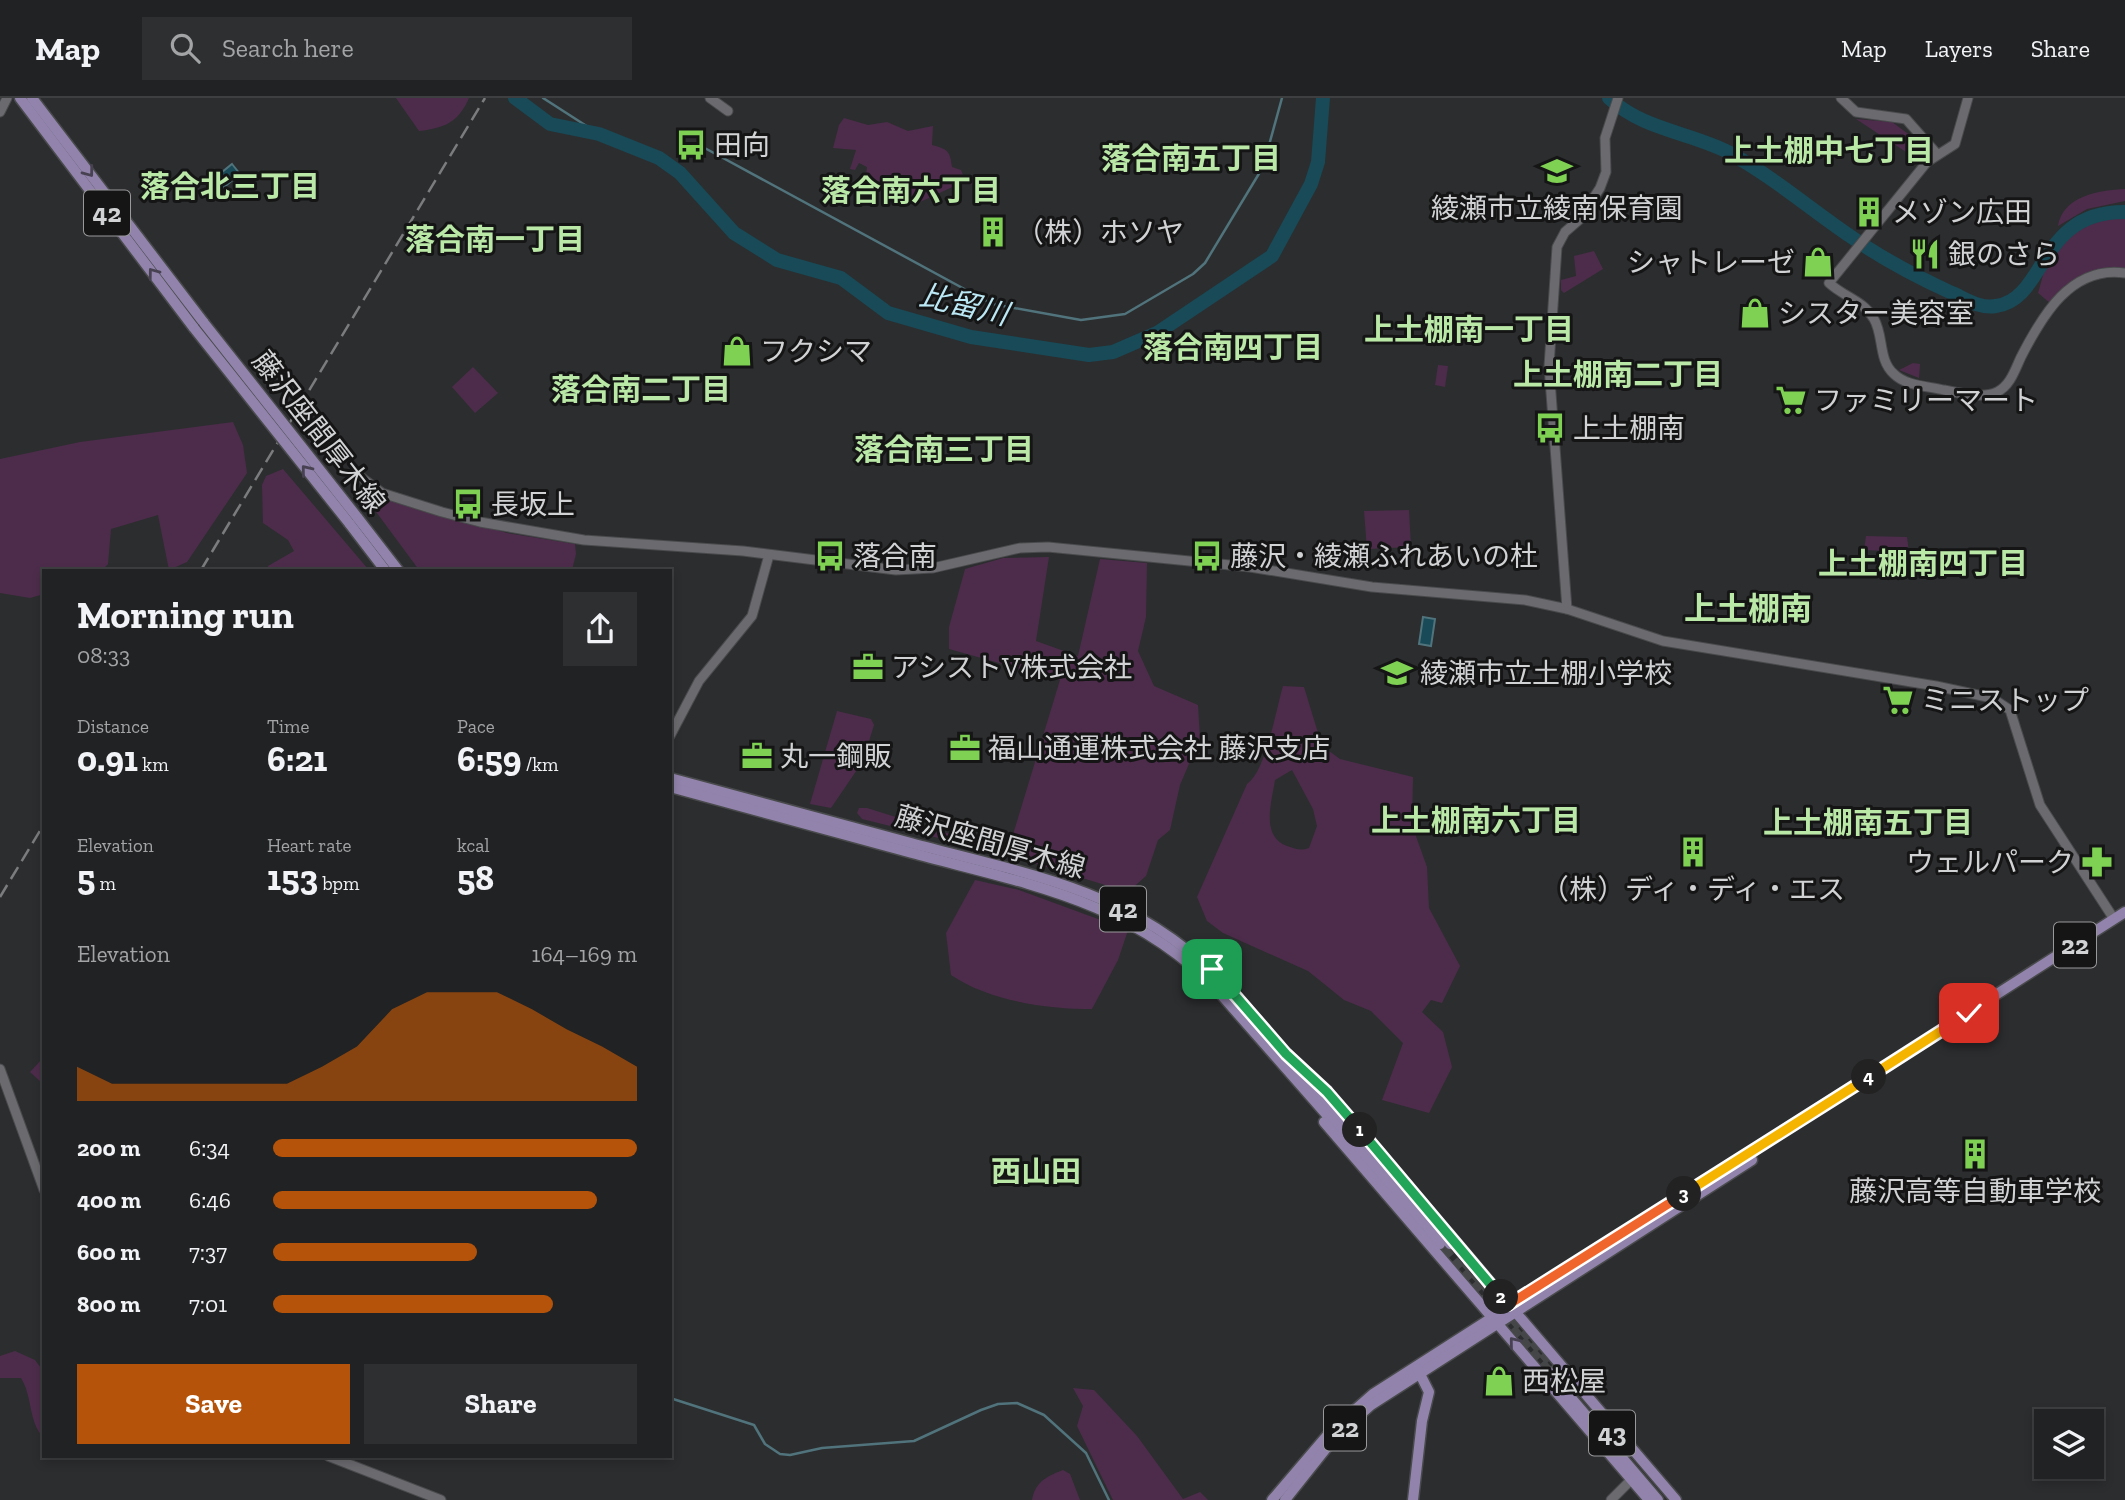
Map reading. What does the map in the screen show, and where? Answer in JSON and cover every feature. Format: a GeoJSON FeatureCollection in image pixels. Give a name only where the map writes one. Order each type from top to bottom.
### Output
{"type":"FeatureCollection","features":[{"type":"Feature","properties":{"kind":"main road","name":"42"},"geometry":{"type":"LineString","coordinates":[[20,98],[199,325]]}},
{"type":"Feature","properties":{"kind":"main road","name":"42"},"geometry":{"type":"LineString","coordinates":[[32,98],[199,325]]}},
{"type":"Feature","properties":{"kind":"main road","name":"藤沢座間厚木線"},"geometry":{"type":"LineString","coordinates":[[199,325],[353,520],[397,569]]}},
{"type":"Feature","properties":{"kind":"main road","name":"藤沢座間厚木線"},"geometry":{"type":"LineString","coordinates":[[353,520],[384,569]]}},
{"type":"Feature","properties":{"kind":"main road","name":"藤沢座間厚木線"},"geometry":{"type":"LineString","coordinates":[[672,779],[1069,885],[1163,929],[1198,956],[1282,1058],[1447,1247]]}},
{"type":"Feature","properties":{"kind":"main road","name":"藤沢座間厚木線"},"geometry":{"type":"LineString","coordinates":[[672,788],[1068,895],[1151,934],[1193,964],[1282,1058]]}},
{"type":"Feature","properties":{"kind":"main road","name":"22"},"geometry":{"type":"LineString","coordinates":[[1272,1500],[1347,1415],[2119,920],[2125,912]]}},
{"type":"Feature","properties":{"kind":"main road","name":"42"},"geometry":{"type":"LineString","coordinates":[[1282,1058],[1327,1092],[1511,1309]]}},
{"type":"Feature","properties":{"kind":"main road","name":"42"},"geometry":{"type":"LineString","coordinates":[[1282,1058],[1304,1098],[1496,1320]]}},
{"type":"Feature","properties":{"kind":"main road"},"geometry":{"type":"LineString","coordinates":[[1511,1309],[1676,1500]]}},
{"type":"Feature","properties":{"kind":"main road"},"geometry":{"type":"LineString","coordinates":[[1496,1320],[1649,1500]]}},
{"type":"Feature","properties":{"kind":"main road","name":"22"},"geometry":{"type":"LineString","coordinates":[[1285,1500],[1349,1424],[1418,1369]]}},
{"type":"Feature","properties":{"kind":"main road"},"geometry":{"type":"LineString","coordinates":[[1413,1500],[1422,1421],[1429,1392],[1418,1369]]}},
{"type":"Feature","properties":{"kind":"main road","name":"43"},"geometry":{"type":"LineString","coordinates":[[1658,1500],[1551,1369],[1670,1500]]}},
{"type":"Feature","properties":{"kind":"street"},"geometry":{"type":"LineString","coordinates":[[0,112],[7,98]]}},
{"type":"Feature","properties":{"kind":"street"},"geometry":{"type":"LineString","coordinates":[[710,98],[728,111]]}},
{"type":"Feature","properties":{"kind":"street"},"geometry":{"type":"LineString","coordinates":[[1567,609],[1549,366],[1550,325],[1559,242],[1564,232],[1584,215],[1600,188],[1606,172],[1605,138],[1618,98]]}},
{"type":"Feature","properties":{"kind":"street"},"geometry":{"type":"LineString","coordinates":[[1841,98],[1856,111],[1906,119],[1937,154]]}},
{"type":"Feature","properties":{"kind":"street"},"geometry":{"type":"LineString","coordinates":[[1968,98],[1957,141],[1927,162],[1829,283],[1863,303],[1879,331],[1883,354],[1893,374],[1907,382],[1975,394],[1995,393],[2009,382],[2043,316],[2065,292],[2094,274],[2104,271],[2125,273]]}},
{"type":"Feature","properties":{"kind":"street"},"geometry":{"type":"LineString","coordinates":[[358,475],[382,493],[480,522],[584,540],[917,570],[953,565],[1004,550],[1048,547],[1250,567],[1335,582],[1514,598],[1567,609],[1663,640],[1936,686],[1999,701],[2014,717],[2031,786],[2040,805],[2119,920]]}},
{"type":"Feature","properties":{"kind":"street"},"geometry":{"type":"LineString","coordinates":[[672,732],[699,681],[752,616],[769,555]]}},
{"type":"Feature","properties":{"kind":"street"},"geometry":{"type":"LineString","coordinates":[[0,1069],[42,1184]]}},
{"type":"Feature","properties":{"kind":"street"},"geometry":{"type":"LineString","coordinates":[[346,1459],[441,1500]]}},
{"type":"Feature","properties":{"kind":"street"},"geometry":{"type":"LineString","coordinates":[[1611,1500],[1631,1480]]}},
{"type":"Feature","properties":{"kind":"shaded area"},"geometry":{"type":"Polygon","coordinates":[[[396,98],[469,98],[460,113],[449,123],[419,131],[396,98]]]}},
{"type":"Feature","properties":{"kind":"shaded area"},"geometry":{"type":"Polygon","coordinates":[[[844,118],[868,125],[887,122],[908,131],[933,126],[932,145],[947,152],[952,167],[961,170],[963,175],[991,179],[998,188],[992,193],[985,186],[961,183],[918,203],[906,201],[885,183],[866,178],[867,167],[859,163],[855,170],[850,169],[856,150],[833,148],[839,125],[844,118]]]}},
{"type":"Feature","properties":{"kind":"shaded area"},"geometry":{"type":"Polygon","coordinates":[[[1856,119],[1892,122],[1915,139],[1906,152],[1856,119]]]}},
{"type":"Feature","properties":{"kind":"shaded area"},"geometry":{"type":"Polygon","coordinates":[[[2125,189],[2125,201],[2087,209],[2058,226],[2061,216],[2075,201],[2094,193],[2125,189]]]}},
{"type":"Feature","properties":{"kind":"shaded area"},"geometry":{"type":"Polygon","coordinates":[[[2125,215],[2125,269],[2101,269],[2083,275],[2050,303],[2038,293],[2049,256],[2063,239],[2093,222],[2125,215]]]}},
{"type":"Feature","properties":{"kind":"shaded area"},"geometry":{"type":"Polygon","coordinates":[[[1594,251],[1603,269],[1564,293],[1561,290],[1561,280],[1576,276],[1574,256],[1594,251]]]}},
{"type":"Feature","properties":{"kind":"shaded area"},"geometry":{"type":"Polygon","coordinates":[[[1913,363],[1920,364],[1919,378],[1899,370],[1913,363]]]}},
{"type":"Feature","properties":{"kind":"shaded area"},"geometry":{"type":"Polygon","coordinates":[[[1438,365],[1448,366],[1445,387],[1435,385],[1438,365]]]}},
{"type":"Feature","properties":{"kind":"shaded area"},"geometry":{"type":"Polygon","coordinates":[[[473,367],[498,393],[475,413],[452,387],[473,367]]]}},
{"type":"Feature","properties":{"kind":"shaded area"},"geometry":{"type":"Polygon","coordinates":[[[233,422],[243,445],[247,473],[187,562],[169,569],[158,515],[111,529],[108,564],[103,569],[42,569],[42,595],[30,598],[0,593],[0,459],[80,442],[233,422]]]}},
{"type":"Feature","properties":{"kind":"shaded area"},"geometry":{"type":"Polygon","coordinates":[[[283,469],[368,569],[269,569],[268,566],[294,551],[288,540],[263,523],[262,485],[266,476],[283,469]]]}},
{"type":"Feature","properties":{"kind":"shaded area"},"geometry":{"type":"Polygon","coordinates":[[[374,494],[507,533],[575,544],[572,569],[418,569],[371,505],[368,497],[374,494]]]}},
{"type":"Feature","properties":{"kind":"shaded area"},"geometry":{"type":"Polygon","coordinates":[[[1409,510],[1411,547],[1367,549],[1364,511],[1409,510]]]}},
{"type":"Feature","properties":{"kind":"shaded area"},"geometry":{"type":"Polygon","coordinates":[[[1866,536],[1907,537],[1909,552],[1864,550],[1866,536]]]}},
{"type":"Feature","properties":{"kind":"shaded area"},"geometry":{"type":"Polygon","coordinates":[[[1049,557],[1036,641],[1078,656],[1100,559],[1147,563],[1146,617],[1138,651],[1154,686],[1198,705],[1200,738],[1180,785],[1170,830],[1158,840],[1146,876],[1128,892],[1007,855],[862,819],[857,813],[859,808],[867,808],[960,837],[1011,841],[1060,680],[949,649],[949,627],[965,569],[1003,558],[1049,557]]]}},
{"type":"Feature","properties":{"kind":"shaded area"},"geometry":{"type":"Polygon","coordinates":[[[1283,686],[1304,687],[1322,746],[1340,759],[1413,777],[1412,825],[1427,867],[1429,908],[1460,966],[1442,1003],[1431,1000],[1422,1012],[1443,1032],[1452,1067],[1429,1113],[1382,1100],[1403,1043],[1371,1011],[1344,1000],[1308,971],[1223,933],[1207,921],[1197,897],[1247,784],[1260,766],[1283,686]],[[1292,770],[1275,780],[1270,817],[1273,834],[1279,841],[1296,849],[1309,848],[1317,826],[1313,809],[1292,770]]]}},
{"type":"Feature","properties":{"kind":"shaded area"},"geometry":{"type":"Polygon","coordinates":[[[837,711],[871,719],[874,725],[863,761],[831,808],[810,804],[837,711]]]}},
{"type":"Feature","properties":{"kind":"shaded area"},"geometry":{"type":"Polygon","coordinates":[[[975,880],[1019,890],[1128,930],[1118,960],[1092,1009],[1019,1002],[983,991],[951,975],[946,933],[975,880]]]}},
{"type":"Feature","properties":{"kind":"shaded area"},"geometry":{"type":"Polygon","coordinates":[[[42,1059],[42,1083],[30,1072],[42,1059]]]}},
{"type":"Feature","properties":{"kind":"shaded area"},"geometry":{"type":"Polygon","coordinates":[[[15,1351],[35,1360],[42,1369],[42,1436],[35,1425],[21,1378],[0,1378],[0,1356],[15,1351]]]}},
{"type":"Feature","properties":{"kind":"shaded area"},"geometry":{"type":"Polygon","coordinates":[[[1073,1388],[1094,1390],[1137,1436],[1183,1499],[1200,1492],[1208,1500],[1113,1500],[1077,1426],[1083,1406],[1073,1388]]]}},
{"type":"Feature","properties":{"kind":"shaded area"},"geometry":{"type":"Polygon","coordinates":[[[1063,1470],[1070,1474],[1080,1500],[1032,1500],[1043,1480],[1063,1470]]]}},
{"type":"Feature","properties":{"kind":"water"},"geometry":{"type":"Polygon","coordinates":[[[232,164],[240,174],[219,191],[211,181],[232,164]]]}},
{"type":"Feature","properties":{"kind":"water"},"geometry":{"type":"Polygon","coordinates":[[[1423,617],[1435,619],[1431,646],[1419,644],[1423,617]]]}},
{"type":"Feature","properties":{"kind":"waterway","name":"比留川"},"geometry":{"type":"LineString","coordinates":[[515,98],[550,124],[599,134],[659,158],[680,173],[734,233],[777,260],[841,278],[888,313],[971,337],[1089,355],[1113,352],[1157,333],[1272,256],[1311,184],[1318,162],[1323,98]]}},
{"type":"Feature","properties":{"kind":"waterway"},"geometry":{"type":"LineString","coordinates":[[543,98],[599,134]]}},
{"type":"Feature","properties":{"kind":"waterway"},"geometry":{"type":"LineString","coordinates":[[701,146],[992,304],[1081,320],[1125,314],[1193,274],[1205,263],[1263,167],[1282,98]]}},
{"type":"Feature","properties":{"kind":"waterway"},"geometry":{"type":"LineString","coordinates":[[1609,98],[1622,109],[1651,124],[1728,152],[1874,252],[1899,267],[1979,305],[1996,306],[2013,300],[2025,288],[2059,239],[2075,225],[2097,215],[2125,212]]}},
{"type":"Feature","properties":{"kind":"waterway"},"geometry":{"type":"LineString","coordinates":[[672,1399],[754,1425],[765,1444],[780,1454],[790,1455],[822,1448],[914,1441],[981,1410],[998,1404],[1017,1403],[1044,1415],[1086,1453],[1109,1500]]}},
{"type":"Feature","properties":{"kind":"tunnel"},"geometry":{"type":"LineString","coordinates":[[1444,1249],[1549,1372]]}},
{"type":"Feature","properties":{"kind":"tunnel"},"geometry":{"type":"LineString","coordinates":[[1465,1262],[1554,1366]]}},
{"type":"Feature","properties":{"kind":"railway"},"geometry":{"type":"LineString","coordinates":[[202,569],[485,98]]}},
{"type":"Feature","properties":{"kind":"railway"},"geometry":{"type":"LineString","coordinates":[[0,897],[42,827]]}},
{"type":"Feature","properties":{"kind":"place","name":"田向"},"geometry":{"type":"Point","coordinates":[691,145]}},
{"type":"Feature","properties":{"kind":"place","name":"綾瀬市立綾南保育園"},"geometry":{"type":"Point","coordinates":[1557,171]}},
{"type":"Feature","properties":{"kind":"place","name":"メゾン広田"},"geometry":{"type":"Point","coordinates":[1869,212]}},
{"type":"Feature","properties":{"kind":"place","name":"（株）ホソヤ"},"geometry":{"type":"Point","coordinates":[993,232]}},
{"type":"Feature","properties":{"kind":"place","name":"銀のさら"},"geometry":{"type":"Point","coordinates":[1925,254]}},
{"type":"Feature","properties":{"kind":"place","name":"シャトレーゼ"},"geometry":{"type":"Point","coordinates":[1818,262]}},
{"type":"Feature","properties":{"kind":"place","name":"シスター美容室"},"geometry":{"type":"Point","coordinates":[1755,313]}},
{"type":"Feature","properties":{"kind":"place","name":"フクシマ"},"geometry":{"type":"Point","coordinates":[737,351]}},
{"type":"Feature","properties":{"kind":"place","name":"ファミリーマート"},"geometry":{"type":"Point","coordinates":[1791,400]}},
{"type":"Feature","properties":{"kind":"place","name":"上土棚南"},"geometry":{"type":"Point","coordinates":[1550,428]}},
{"type":"Feature","properties":{"kind":"place","name":"長坂上"},"geometry":{"type":"Point","coordinates":[468,504]}},
{"type":"Feature","properties":{"kind":"place","name":"落合南"},"geometry":{"type":"Point","coordinates":[830,556]}},
{"type":"Feature","properties":{"kind":"place","name":"藤沢・綾瀬ふれあいの杜"},"geometry":{"type":"Point","coordinates":[1207,556]}},
{"type":"Feature","properties":{"kind":"place","name":"アシストV株式会社"},"geometry":{"type":"Point","coordinates":[868,667]}},
{"type":"Feature","properties":{"kind":"place","name":"綾瀬市立土棚小学校"},"geometry":{"type":"Point","coordinates":[1397,673]}},
{"type":"Feature","properties":{"kind":"place","name":"ミニストップ"},"geometry":{"type":"Point","coordinates":[1898,700]}},
{"type":"Feature","properties":{"kind":"place","name":"福山通運株式会社 藤沢支店"},"geometry":{"type":"Point","coordinates":[965,748]}},
{"type":"Feature","properties":{"kind":"place","name":"丸一鋼販"},"geometry":{"type":"Point","coordinates":[757,756]}},
{"type":"Feature","properties":{"kind":"place","name":"（株）ディ・ディ・エス"},"geometry":{"type":"Point","coordinates":[1693,852]}},
{"type":"Feature","properties":{"kind":"place","name":"ウェルパーク"},"geometry":{"type":"Point","coordinates":[2097,862]}},
{"type":"Feature","properties":{"kind":"place","name":"藤沢高等自動車学校"},"geometry":{"type":"Point","coordinates":[1975,1154]}},
{"type":"Feature","properties":{"kind":"place","name":"西松屋"},"geometry":{"type":"Point","coordinates":[1499,1381]}},
{"type":"Feature","properties":{"kind":"district","name":"上土棚中七丁目"},"geometry":{"type":"Point","coordinates":[1829,151]}},
{"type":"Feature","properties":{"kind":"district","name":"落合南五丁目"},"geometry":{"type":"Point","coordinates":[1191,159]}},
{"type":"Feature","properties":{"kind":"district","name":"落合北三丁目"},"geometry":{"type":"Point","coordinates":[230,187]}},
{"type":"Feature","properties":{"kind":"district","name":"落合南六丁目"},"geometry":{"type":"Point","coordinates":[911,191]}},
{"type":"Feature","properties":{"kind":"district","name":"落合南一丁目"},"geometry":{"type":"Point","coordinates":[495,240]}},
{"type":"Feature","properties":{"kind":"district","name":"上土棚南一丁目"},"geometry":{"type":"Point","coordinates":[1469,330]}},
{"type":"Feature","properties":{"kind":"district","name":"落合南四丁目"},"geometry":{"type":"Point","coordinates":[1233,348]}},
{"type":"Feature","properties":{"kind":"district","name":"上土棚南二丁目"},"geometry":{"type":"Point","coordinates":[1618,375]}},
{"type":"Feature","properties":{"kind":"district","name":"落合南二丁目"},"geometry":{"type":"Point","coordinates":[641,390]}},
{"type":"Feature","properties":{"kind":"district","name":"落合南三丁目"},"geometry":{"type":"Point","coordinates":[944,450]}},
{"type":"Feature","properties":{"kind":"district","name":"上土棚南四丁目"},"geometry":{"type":"Point","coordinates":[1923,564]}},
{"type":"Feature","properties":{"kind":"district","name":"上土棚南"},"geometry":{"type":"Point","coordinates":[1748,609]}},
{"type":"Feature","properties":{"kind":"district","name":"上土棚南六丁目"},"geometry":{"type":"Point","coordinates":[1476,821]}},
{"type":"Feature","properties":{"kind":"district","name":"上土棚南五丁目"},"geometry":{"type":"Point","coordinates":[1868,823]}},
{"type":"Feature","properties":{"kind":"district","name":"西山田"},"geometry":{"type":"Point","coordinates":[1036,1172]}},
{"type":"Feature","properties":{"kind":"route"},"geometry":{"type":"LineString","coordinates":[[1212,969],[1286,1054],[1327,1092],[1508,1305],[1969,1013]]}}]}
